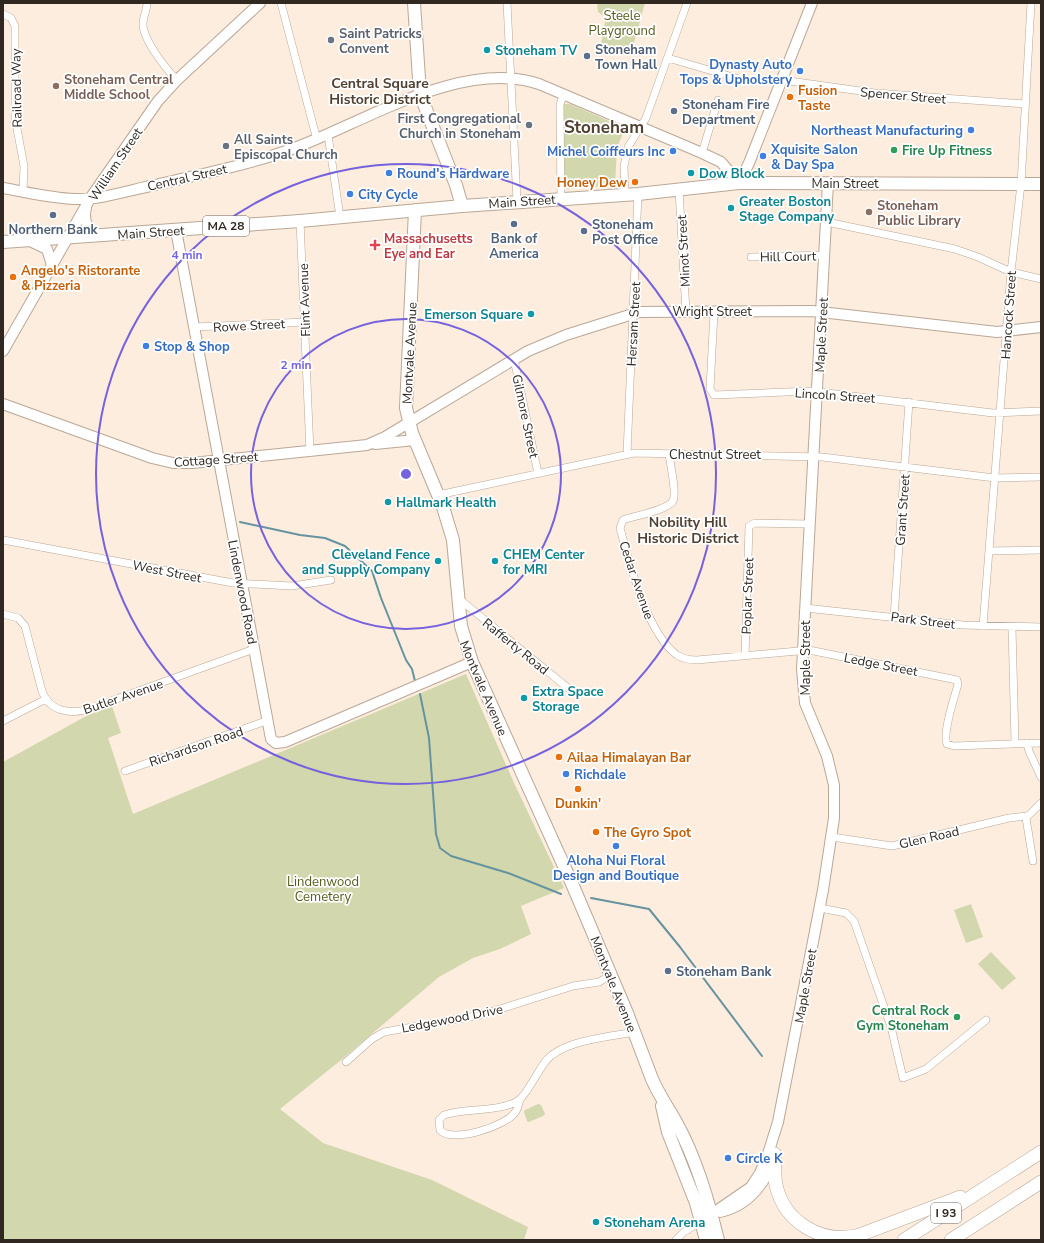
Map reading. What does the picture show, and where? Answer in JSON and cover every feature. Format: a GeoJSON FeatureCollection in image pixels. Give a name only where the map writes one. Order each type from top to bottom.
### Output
{"type":"FeatureCollection","features":[{"type":"Feature","properties":{"kind":"highway","name":"I 93"},"geometry":{"type":"LineString","coordinates":[[904,1240],[1041,1152]]}},
{"type":"Feature","properties":{"kind":"highway"},"geometry":{"type":"LineString","coordinates":[[775,1154],[775,1178],[778,1192],[787,1210],[797,1221],[811,1230],[828,1236],[845,1238],[863,1234]]}},
{"type":"Feature","properties":{"kind":"highway","name":"I 93"},"geometry":{"type":"LineString","coordinates":[[955,1238],[1041,1182]]}},
{"type":"Feature","properties":{"kind":"highway"},"geometry":{"type":"LineString","coordinates":[[846,1240],[988,1186]]}},
{"type":"Feature","properties":{"kind":"main road"},"geometry":{"type":"LineString","coordinates":[[414,3],[420,94],[456,185],[462,206]]}},
{"type":"Feature","properties":{"kind":"main road","name":"Main Street"},"geometry":{"type":"LineString","coordinates":[[3,242],[300,221],[517,201],[638,194],[739,183],[1041,184]]}},
{"type":"Feature","properties":{"kind":"main road","name":"Montvale Avenue"},"geometry":{"type":"LineString","coordinates":[[415,210],[405,394],[409,422],[438,495],[454,545],[462,634],[472,662],[573,886],[634,1032],[659,1095],[668,1132],[696,1203],[706,1240]]}},
{"type":"Feature","properties":{"kind":"main road","name":"Montvale Avenue"},"geometry":{"type":"LineString","coordinates":[[659,1095],[676,1123],[696,1169],[718,1240]]}},
{"type":"Feature","properties":{"kind":"street"},"geometry":{"type":"LineString","coordinates":[[147,3],[143,22],[144,31],[161,60],[177,80]]}},
{"type":"Feature","properties":{"kind":"street","name":"William Street"},"geometry":{"type":"LineString","coordinates":[[3,351],[89,202],[158,101],[177,80],[260,3]]}},
{"type":"Feature","properties":{"kind":"street"},"geometry":{"type":"LineString","coordinates":[[282,3],[317,140]]}},
{"type":"Feature","properties":{"kind":"street"},"geometry":{"type":"LineString","coordinates":[[507,3],[517,201]]}},
{"type":"Feature","properties":{"kind":"street"},"geometry":{"type":"LineString","coordinates":[[625,194],[625,159],[630,142],[646,118],[687,3]]}},
{"type":"Feature","properties":{"kind":"street"},"geometry":{"type":"LineString","coordinates":[[739,183],[749,163],[812,3]]}},
{"type":"Feature","properties":{"kind":"street","name":"Hancock Street"},"geometry":{"type":"LineString","coordinates":[[983,626],[1011,272],[1021,184],[1031,3]]}},
{"type":"Feature","properties":{"kind":"street","name":"Railroad Way"},"geometry":{"type":"LineString","coordinates":[[3,14],[11,18],[15,26],[15,118],[23,162],[23,191]]}},
{"type":"Feature","properties":{"kind":"street"},"geometry":{"type":"LineString","coordinates":[[668,58],[736,78]]}},
{"type":"Feature","properties":{"kind":"street","name":"Central Street"},"geometry":{"type":"LineString","coordinates":[[3,188],[89,202],[239,165],[280,153],[317,140],[420,94],[477,81],[511,78],[532,82],[702,153],[721,162],[739,183]]}},
{"type":"Feature","properties":{"kind":"street","name":"Spencer Street"},"geometry":{"type":"LineString","coordinates":[[782,80],[875,93],[1025,104]]}},
{"type":"Feature","properties":{"kind":"street"},"geometry":{"type":"LineString","coordinates":[[561,198],[560,105],[563,95]]}},
{"type":"Feature","properties":{"kind":"street"},"geometry":{"type":"LineString","coordinates":[[702,153],[718,100]]}},
{"type":"Feature","properties":{"kind":"street"},"geometry":{"type":"LineString","coordinates":[[328,135],[340,217]]}},
{"type":"Feature","properties":{"kind":"street","name":"Maple Street"},"geometry":{"type":"LineString","coordinates":[[711,1214],[731,1209],[752,1196],[764,1181],[775,1154],[778,1122],[820,908],[832,837],[835,809],[834,785],[828,756],[805,703],[802,683],[805,608],[826,255],[828,183]]}},
{"type":"Feature","properties":{"kind":"street","name":"Minot Street"},"geometry":{"type":"LineString","coordinates":[[679,190],[686,312]]}},
{"type":"Feature","properties":{"kind":"street","name":"Hersam Street"},"geometry":{"type":"LineString","coordinates":[[627,454],[638,194]]}},
{"type":"Feature","properties":{"kind":"street"},"geometry":{"type":"LineString","coordinates":[[89,202],[85,217],[87,226],[98,236]]}},
{"type":"Feature","properties":{"kind":"street","name":"Flint Avenue"},"geometry":{"type":"LineString","coordinates":[[300,221],[310,452]]}},
{"type":"Feature","properties":{"kind":"street"},"geometry":{"type":"LineString","coordinates":[[827,222],[955,249],[978,257],[1011,272],[1041,279]]}},
{"type":"Feature","properties":{"kind":"street","name":"Lindenwood Road"},"geometry":{"type":"LineString","coordinates":[[176,230],[266,721],[271,739],[274,742],[281,743],[472,662]]}},
{"type":"Feature","properties":{"kind":"street"},"geometry":{"type":"LineString","coordinates":[[28,240],[46,250],[52,265]]}},
{"type":"Feature","properties":{"kind":"street","name":"Hill Court"},"geometry":{"type":"LineString","coordinates":[[751,257],[826,255]]}},
{"type":"Feature","properties":{"kind":"street","name":"Lincoln Street"},"geometry":{"type":"LineString","coordinates":[[714,312],[710,388],[712,393],[717,395],[818,391],[1000,413],[1041,411]]}},
{"type":"Feature","properties":{"kind":"street","name":"Wright Street"},"geometry":{"type":"LineString","coordinates":[[409,422],[528,351],[560,338],[633,313],[822,312],[990,331],[1007,331],[1041,327]]}},
{"type":"Feature","properties":{"kind":"street","name":"Rowe Street"},"geometry":{"type":"LineString","coordinates":[[193,327],[305,322]]}},
{"type":"Feature","properties":{"kind":"street","name":"Gilmore Street"},"geometry":{"type":"LineString","coordinates":[[514,360],[538,473]]}},
{"type":"Feature","properties":{"kind":"street","name":"Grant Street"},"geometry":{"type":"LineString","coordinates":[[894,617],[909,402]]}},
{"type":"Feature","properties":{"kind":"street","name":"Cottage Street"},"geometry":{"type":"LineString","coordinates":[[3,404],[162,461],[181,464],[310,452],[415,440]]}},
{"type":"Feature","properties":{"kind":"street","name":"Cottage Street"},"geometry":{"type":"LineString","coordinates":[[367,445],[385,437],[409,422]]}},
{"type":"Feature","properties":{"kind":"street","name":"Chestnut Street"},"geometry":{"type":"LineString","coordinates":[[438,495],[627,454],[814,456],[995,478],[1041,477]]}},
{"type":"Feature","properties":{"kind":"street","name":"Cedar Avenue"},"geometry":{"type":"LineString","coordinates":[[669,454],[674,494],[672,502],[666,507],[624,520],[620,526],[644,605],[658,632],[672,651],[680,657],[697,660],[803,650]]}},
{"type":"Feature","properties":{"kind":"street","name":"Poplar Street"},"geometry":{"type":"LineString","coordinates":[[745,656],[749,526],[754,523],[810,524]]}},
{"type":"Feature","properties":{"kind":"street","name":"West Street"},"geometry":{"type":"LineString","coordinates":[[3,540],[241,584],[292,586],[331,580]]}},
{"type":"Feature","properties":{"kind":"street"},"geometry":{"type":"LineString","coordinates":[[989,551],[1041,550]]}},
{"type":"Feature","properties":{"kind":"street","name":"Rafferty Road"},"geometry":{"type":"LineString","coordinates":[[458,598],[574,693]]}},
{"type":"Feature","properties":{"kind":"street","name":"Park Street"},"geometry":{"type":"LineString","coordinates":[[805,608],[983,626],[1012,628],[1041,627]]}},
{"type":"Feature","properties":{"kind":"street"},"geometry":{"type":"LineString","coordinates":[[3,614],[18,618],[25,626],[46,699],[3,721]]}},
{"type":"Feature","properties":{"kind":"street"},"geometry":{"type":"LineString","coordinates":[[1012,628],[1014,742],[1041,742]]}},
{"type":"Feature","properties":{"kind":"street","name":"Butler Avenue"},"geometry":{"type":"LineString","coordinates":[[46,699],[52,705],[63,710],[74,712],[84,710],[254,649]]}},
{"type":"Feature","properties":{"kind":"street","name":"Ledge Street"},"geometry":{"type":"LineString","coordinates":[[803,650],[905,668],[958,682],[946,731],[945,740],[947,744],[954,746],[1014,742]]}},
{"type":"Feature","properties":{"kind":"street","name":"Richardson Road"},"geometry":{"type":"LineString","coordinates":[[125,771],[266,721]]}},
{"type":"Feature","properties":{"kind":"street"},"geometry":{"type":"LineString","coordinates":[[1027,743],[1029,752],[1041,777]]}},
{"type":"Feature","properties":{"kind":"street"},"geometry":{"type":"LineString","coordinates":[[1033,861],[1026,816],[1041,803]]}},
{"type":"Feature","properties":{"kind":"street","name":"Glen Road"},"geometry":{"type":"LineString","coordinates":[[832,837],[878,845],[895,845],[1009,818],[1026,816]]}},
{"type":"Feature","properties":{"kind":"street"},"geometry":{"type":"LineString","coordinates":[[820,908],[846,913],[854,921],[891,1027],[903,1078],[926,1069],[986,1020]]}},
{"type":"Feature","properties":{"kind":"street","name":"Ledgewood Drive"},"geometry":{"type":"LineString","coordinates":[[346,1062],[372,1039],[384,1032],[481,1015],[573,986],[599,982],[611,975]]}},
{"type":"Feature","properties":{"kind":"street"},"geometry":{"type":"LineString","coordinates":[[520,1099],[500,1106],[444,1115],[439,1120],[440,1130],[444,1134],[454,1135],[485,1130],[500,1125],[516,1112],[520,1099],[552,1054],[581,1043],[634,1032]]}},
{"type":"Feature","properties":{"kind":"street","name":"Maple Street"},"geometry":{"type":"LineString","coordinates":[[701,1221],[746,1191],[755,1182],[765,1161],[778,1122]]}},
{"type":"Feature","properties":{"kind":"street"},"geometry":{"type":"LineString","coordinates":[[676,1240],[684,1232],[701,1221]]}},
{"type":"Feature","properties":{"kind":"green space","name":"Steele Playground"},"geometry":{"type":"Polygon","coordinates":[[[597,3],[645,3],[631,54],[601,44],[606,17],[598,12],[597,3]]]}},
{"type":"Feature","properties":{"kind":"green space"},"geometry":{"type":"Polygon","coordinates":[[[564,104],[570,104],[625,128],[617,148],[615,185],[563,189],[564,104]]]}},
{"type":"Feature","properties":{"kind":"green space","name":"Lindenwood Cemetery"},"geometry":{"type":"Polygon","coordinates":[[[466,674],[515,785],[564,888],[521,906],[531,934],[500,949],[473,958],[439,977],[341,1060],[280,1109],[323,1143],[432,1180],[528,1227],[524,1240],[3,1240],[3,762],[88,715],[112,706],[121,733],[108,738],[133,814],[466,674]]]}},
{"type":"Feature","properties":{"kind":"green space"},"geometry":{"type":"Polygon","coordinates":[[[971,904],[983,937],[966,943],[954,910],[971,904]]]}},
{"type":"Feature","properties":{"kind":"green space"},"geometry":{"type":"Polygon","coordinates":[[[991,952],[1016,978],[1002,990],[978,964],[991,952]]]}},
{"type":"Feature","properties":{"kind":"green space"},"geometry":{"type":"Polygon","coordinates":[[[538,1104],[541,1105],[545,1114],[529,1122],[527,1121],[524,1112],[525,1110],[538,1104]]]}},
{"type":"Feature","properties":{"kind":"waterway"},"geometry":{"type":"LineString","coordinates":[[240,522],[300,535],[325,538],[345,546],[372,571],[381,598],[406,660],[412,669],[415,681]]}},
{"type":"Feature","properties":{"kind":"waterway"},"geometry":{"type":"LineString","coordinates":[[420,694],[429,738],[436,834],[440,848],[451,856],[508,873],[561,894]]}},
{"type":"Feature","properties":{"kind":"waterway"},"geometry":{"type":"LineString","coordinates":[[591,898],[649,909],[680,947],[762,1056]]}},
{"type":"Feature","properties":{"kind":"place","name":"Saint Patricks Convent"},"geometry":{"type":"Point","coordinates":[331,40]}},
{"type":"Feature","properties":{"kind":"place","name":"Stoneham TV"},"geometry":{"type":"Point","coordinates":[487,50]}},
{"type":"Feature","properties":{"kind":"place","name":"Stoneham Town Hall"},"geometry":{"type":"Point","coordinates":[587,56]}},
{"type":"Feature","properties":{"kind":"place","name":"Dynasty Auto Tops & Upholstery"},"geometry":{"type":"Point","coordinates":[800,71]}},
{"type":"Feature","properties":{"kind":"place","name":"Stoneham Central Middle School"},"geometry":{"type":"Point","coordinates":[56,86]}},
{"type":"Feature","properties":{"kind":"place","name":"Fusion Taste"},"geometry":{"type":"Point","coordinates":[790,97]}},
{"type":"Feature","properties":{"kind":"place","name":"Stoneham Fire Department"},"geometry":{"type":"Point","coordinates":[674,111]}},
{"type":"Feature","properties":{"kind":"place","name":"First Congregational Church in Stoneham"},"geometry":{"type":"Point","coordinates":[529,125]}},
{"type":"Feature","properties":{"kind":"place","name":"Northeast Manufacturing"},"geometry":{"type":"Point","coordinates":[971,130]}},
{"type":"Feature","properties":{"kind":"place","name":"All Saints Episcopal Church"},"geometry":{"type":"Point","coordinates":[226,146]}},
{"type":"Feature","properties":{"kind":"place","name":"Fire Up Fitness"},"geometry":{"type":"Point","coordinates":[894,150]}},
{"type":"Feature","properties":{"kind":"place","name":"Michel Coiffeurs Inc"},"geometry":{"type":"Point","coordinates":[673,151]}},
{"type":"Feature","properties":{"kind":"place","name":"Xquisite Salon & Day Spa"},"geometry":{"type":"Point","coordinates":[763,156]}},
{"type":"Feature","properties":{"kind":"place","name":"Round's Hardware"},"geometry":{"type":"Point","coordinates":[389,173]}},
{"type":"Feature","properties":{"kind":"place","name":"Dow Block"},"geometry":{"type":"Point","coordinates":[691,173]}},
{"type":"Feature","properties":{"kind":"place","name":"Honey Dew"},"geometry":{"type":"Point","coordinates":[635,182]}},
{"type":"Feature","properties":{"kind":"place","name":"City Cycle"},"geometry":{"type":"Point","coordinates":[350,194]}},
{"type":"Feature","properties":{"kind":"place","name":"Greater Boston Stage Company"},"geometry":{"type":"Point","coordinates":[731,208]}},
{"type":"Feature","properties":{"kind":"place","name":"Stoneham Public Library"},"geometry":{"type":"Point","coordinates":[869,212]}},
{"type":"Feature","properties":{"kind":"place","name":"Northern Bank"},"geometry":{"type":"Point","coordinates":[53,215]}},
{"type":"Feature","properties":{"kind":"place","name":"Bank of America"},"geometry":{"type":"Point","coordinates":[514,224]}},
{"type":"Feature","properties":{"kind":"place","name":"Stoneham Post Office"},"geometry":{"type":"Point","coordinates":[584,231]}},
{"type":"Feature","properties":{"kind":"place","name":"Massachusetts Eye and Ear"},"geometry":{"type":"Point","coordinates":[375,245]}},
{"type":"Feature","properties":{"kind":"place","name":"Angelo's Ristorante & Pizzeria"},"geometry":{"type":"Point","coordinates":[13,277]}},
{"type":"Feature","properties":{"kind":"place","name":"Emerson Square"},"geometry":{"type":"Point","coordinates":[531,314]}},
{"type":"Feature","properties":{"kind":"place","name":"Stop & Shop"},"geometry":{"type":"Point","coordinates":[146,346]}},
{"type":"Feature","properties":{"kind":"place","name":"Hallmark Health"},"geometry":{"type":"Point","coordinates":[388,502]}},
{"type":"Feature","properties":{"kind":"place","name":"Cleveland Fence and Supply Company"},"geometry":{"type":"Point","coordinates":[438,561]}},
{"type":"Feature","properties":{"kind":"place","name":"CHEM Center for MRI"},"geometry":{"type":"Point","coordinates":[495,561]}},
{"type":"Feature","properties":{"kind":"place","name":"Extra Space Storage"},"geometry":{"type":"Point","coordinates":[524,698]}},
{"type":"Feature","properties":{"kind":"place","name":"Ailaa Himalayan Bar"},"geometry":{"type":"Point","coordinates":[559,757]}},
{"type":"Feature","properties":{"kind":"place","name":"Richdale"},"geometry":{"type":"Point","coordinates":[566,774]}},
{"type":"Feature","properties":{"kind":"place","name":"Dunkin'"},"geometry":{"type":"Point","coordinates":[578,789]}},
{"type":"Feature","properties":{"kind":"place","name":"The Gyro Spot"},"geometry":{"type":"Point","coordinates":[596,832]}},
{"type":"Feature","properties":{"kind":"place","name":"Aloha Nui Floral Design and Boutique"},"geometry":{"type":"Point","coordinates":[616,846]}},
{"type":"Feature","properties":{"kind":"place","name":"Stoneham Bank"},"geometry":{"type":"Point","coordinates":[668,971]}},
{"type":"Feature","properties":{"kind":"place","name":"Central Rock Gym Stoneham"},"geometry":{"type":"Point","coordinates":[957,1017]}},
{"type":"Feature","properties":{"kind":"place","name":"Circle K"},"geometry":{"type":"Point","coordinates":[728,1158]}},
{"type":"Feature","properties":{"kind":"place","name":"Stoneham Arena"},"geometry":{"type":"Point","coordinates":[596,1222]}},
{"type":"Feature","properties":{"kind":"district","name":"Central Square Historic District"},"geometry":{"type":"Point","coordinates":[380,92]}},
{"type":"Feature","properties":{"kind":"district","name":"Stoneham"},"geometry":{"type":"Point","coordinates":[604,127]}},
{"type":"Feature","properties":{"kind":"district","name":"Nobility Hill Historic District"},"geometry":{"type":"Point","coordinates":[688,530]}}]}
